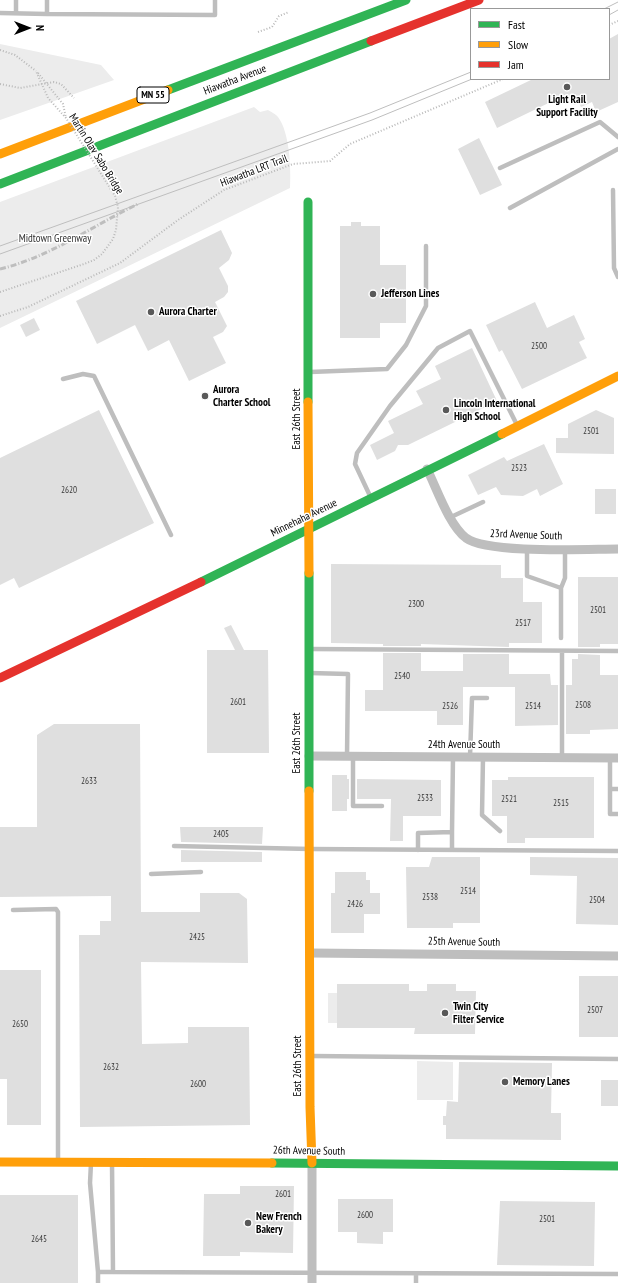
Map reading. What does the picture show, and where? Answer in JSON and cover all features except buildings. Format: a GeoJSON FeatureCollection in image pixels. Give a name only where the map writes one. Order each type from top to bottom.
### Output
{"type":"FeatureCollection","features":[{"type":"Feature","properties":{"kind":"main road","name":"Hiawatha Avenue"},"geometry":{"type":"LineString","coordinates":[[0,154],[180,84],[306,39],[406,0]]}},
{"type":"Feature","properties":{"kind":"main road","name":"Hiawatha Avenue"},"geometry":{"type":"LineString","coordinates":[[0,184],[307,65],[478,1]]}},
{"type":"Feature","properties":{"kind":"main road","name":"East 26th Street"},"geometry":{"type":"LineString","coordinates":[[308,202],[310,529],[310,1056],[312,1164]]}},
{"type":"Feature","properties":{"kind":"main road","name":"Minnehaha Avenue"},"geometry":{"type":"LineString","coordinates":[[0,678],[310,529],[427,469],[618,376]]}},
{"type":"Feature","properties":{"kind":"main road","name":"26th Avenue South"},"geometry":{"type":"LineString","coordinates":[[0,1162],[112,1161],[618,1166]]}},
{"type":"Feature","properties":{"kind":"street","name":"23rd Avenue South"},"geometry":{"type":"LineString","coordinates":[[427,469],[456,526],[466,538],[479,545],[499,548],[618,549]]}},
{"type":"Feature","properties":{"kind":"street","name":"24th Avenue South"},"geometry":{"type":"LineString","coordinates":[[309,756],[614,758]]}},
{"type":"Feature","properties":{"kind":"street","name":"25th Avenue South"},"geometry":{"type":"LineString","coordinates":[[310,953],[618,956]]}},
{"type":"Feature","properties":{"kind":"street","name":"East 26th Street"},"geometry":{"type":"LineString","coordinates":[[312,1164],[312,1278]]}},
{"type":"Feature","properties":{"kind":"lane"},"geometry":{"type":"LineString","coordinates":[[16,0],[16,13]]}},
{"type":"Feature","properties":{"kind":"lane"},"geometry":{"type":"LineString","coordinates":[[47,0],[47,14]]}},
{"type":"Feature","properties":{"kind":"lane"},"geometry":{"type":"LineString","coordinates":[[0,13],[215,15],[215,0]]}},
{"type":"Feature","properties":{"kind":"lane"},"geometry":{"type":"LineString","coordinates":[[500,168],[600,122],[618,137]]}},
{"type":"Feature","properties":{"kind":"lane"},"geometry":{"type":"LineString","coordinates":[[510,208],[618,149]]}},
{"type":"Feature","properties":{"kind":"lane"},"geometry":{"type":"LineString","coordinates":[[613,190],[614,268],[618,277]]}},
{"type":"Feature","properties":{"kind":"lane"},"geometry":{"type":"LineString","coordinates":[[308,372],[387,369],[406,345],[426,306],[426,246]]}},
{"type":"Feature","properties":{"kind":"lane"},"geometry":{"type":"LineString","coordinates":[[370,498],[355,464],[357,453],[390,406],[438,348],[470,331],[517,426]]}},
{"type":"Feature","properties":{"kind":"lane"},"geometry":{"type":"LineString","coordinates":[[63,379],[83,374],[94,376],[171,535]]}},
{"type":"Feature","properties":{"kind":"lane"},"geometry":{"type":"LineString","coordinates":[[451,517],[483,502]]}},
{"type":"Feature","properties":{"kind":"lane"},"geometry":{"type":"LineString","coordinates":[[528,548],[528,576],[561,588]]}},
{"type":"Feature","properties":{"kind":"lane"},"geometry":{"type":"LineString","coordinates":[[561,638],[561,588],[565,578],[565,548]]}},
{"type":"Feature","properties":{"kind":"lane"},"geometry":{"type":"LineString","coordinates":[[309,649],[618,651]]}},
{"type":"Feature","properties":{"kind":"lane"},"geometry":{"type":"LineString","coordinates":[[562,651],[562,758]]}},
{"type":"Feature","properties":{"kind":"lane"},"geometry":{"type":"LineString","coordinates":[[309,673],[348,674],[353,806],[382,806]]}},
{"type":"Feature","properties":{"kind":"lane"},"geometry":{"type":"LineString","coordinates":[[470,757],[472,698],[487,698]]}},
{"type":"Feature","properties":{"kind":"lane"},"geometry":{"type":"LineString","coordinates":[[452,850],[453,757]]}},
{"type":"Feature","properties":{"kind":"lane"},"geometry":{"type":"LineString","coordinates":[[483,757],[482,815],[500,831]]}},
{"type":"Feature","properties":{"kind":"lane"},"geometry":{"type":"LineString","coordinates":[[614,758],[610,789],[610,814],[618,814]]}},
{"type":"Feature","properties":{"kind":"lane"},"geometry":{"type":"LineString","coordinates":[[610,789],[618,789]]}},
{"type":"Feature","properties":{"kind":"lane"},"geometry":{"type":"LineString","coordinates":[[418,850],[418,832],[452,832]]}},
{"type":"Feature","properties":{"kind":"lane"},"geometry":{"type":"LineString","coordinates":[[174,846],[310,849],[618,851]]}},
{"type":"Feature","properties":{"kind":"lane"},"geometry":{"type":"LineString","coordinates":[[151,874],[201,872]]}},
{"type":"Feature","properties":{"kind":"lane"},"geometry":{"type":"LineString","coordinates":[[13,910],[56,909],[58,912],[58,1161]]}},
{"type":"Feature","properties":{"kind":"lane"},"geometry":{"type":"LineString","coordinates":[[310,1056],[618,1059]]}},
{"type":"Feature","properties":{"kind":"lane"},"geometry":{"type":"LineString","coordinates":[[90,1161],[90,1183],[98,1283]]}},
{"type":"Feature","properties":{"kind":"lane"},"geometry":{"type":"LineString","coordinates":[[112,1161],[113,1272]]}},
{"type":"Feature","properties":{"kind":"lane"},"geometry":{"type":"LineString","coordinates":[[98,1272],[312,1278],[416,1274],[618,1274]]}},
{"type":"Feature","properties":{"kind":"lane"},"geometry":{"type":"LineString","coordinates":[[416,1274],[416,1283]]}},
{"type":"Feature","properties":{"kind":"path"},"geometry":{"type":"LineString","coordinates":[[258,32],[272,27],[279,16],[289,12]]}},
{"type":"Feature","properties":{"kind":"path"},"geometry":{"type":"LineString","coordinates":[[0,50],[15,56],[36,71],[63,104],[66,118]]}},
{"type":"Feature","properties":{"kind":"path","name":"Martin Olav Sabo Bridge"},"geometry":{"type":"LineString","coordinates":[[0,292],[94,260],[107,248],[113,239],[118,221],[118,207],[115,196],[66,118],[48,98],[36,71]]}},
{"type":"Feature","properties":{"kind":"path","name":"Hiawatha LRT Trail"},"geometry":{"type":"LineString","coordinates":[[0,316],[28,307],[120,263],[178,220],[224,190],[293,164],[330,162],[350,144],[357,140],[501,80]]}},
{"type":"Feature","properties":{"kind":"path"},"geometry":{"type":"LineString","coordinates":[[0,84],[20,88],[54,82],[61,84],[74,98]]}},
{"type":"Feature","properties":{"kind":"green space"},"geometry":{"type":"Polygon","coordinates":[[[0,44],[101,65],[114,80],[0,120],[0,44]]]}},
{"type":"Feature","properties":{"kind":"green space","name":"Midtown Greenway"},"geometry":{"type":"Polygon","coordinates":[[[254,107],[260,112],[268,110],[273,113],[278,117],[282,124],[289,151],[290,188],[0,328],[0,202],[254,107]]]}},
{"type":"Feature","properties":{"kind":"green space"},"geometry":{"type":"Polygon","coordinates":[[[328,993],[337,993],[337,1023],[328,1023],[328,993]]]}},
{"type":"Feature","properties":{"kind":"green space"},"geometry":{"type":"Polygon","coordinates":[[[417,1061],[453,1062],[453,1100],[417,1100],[417,1061]]]}},
{"type":"Feature","properties":{"kind":"tram line"},"geometry":{"type":"LineString","coordinates":[[606,8],[618,2]]}},
{"type":"Feature","properties":{"kind":"tram line"},"geometry":{"type":"LineString","coordinates":[[610,14],[618,10]]}},
{"type":"Feature","properties":{"kind":"tram line"},"geometry":{"type":"LineString","coordinates":[[0,246],[370,113],[470,72]]}},
{"type":"Feature","properties":{"kind":"tram line"},"geometry":{"type":"LineString","coordinates":[[0,254],[372,120],[470,80]]}},
{"type":"Feature","properties":{"kind":"railway"},"geometry":{"type":"LineString","coordinates":[[0,269],[18,264],[54,249],[138,204]]}},
{"type":"Feature","properties":{"kind":"traffic: fast"},"geometry":{"type":"LineString","coordinates":[[168,90],[406,0]]}},
{"type":"Feature","properties":{"kind":"traffic: fast"},"geometry":{"type":"LineString","coordinates":[[0,184],[371,41]]}},
{"type":"Feature","properties":{"kind":"traffic: fast"},"geometry":{"type":"LineString","coordinates":[[308,202],[308,402]]}},
{"type":"Feature","properties":{"kind":"traffic: fast"},"geometry":{"type":"LineString","coordinates":[[201,582],[502,434]]}},
{"type":"Feature","properties":{"kind":"traffic: fast"},"geometry":{"type":"LineString","coordinates":[[309,573],[309,791]]}},
{"type":"Feature","properties":{"kind":"traffic: fast"},"geometry":{"type":"LineString","coordinates":[[272,1163],[618,1166]]}},
{"type":"Feature","properties":{"kind":"traffic: slow"},"geometry":{"type":"LineString","coordinates":[[0,154],[168,90]]}},
{"type":"Feature","properties":{"kind":"traffic: slow"},"geometry":{"type":"LineString","coordinates":[[502,434],[618,376]]}},
{"type":"Feature","properties":{"kind":"traffic: slow"},"geometry":{"type":"LineString","coordinates":[[308,402],[309,573]]}},
{"type":"Feature","properties":{"kind":"traffic: slow"},"geometry":{"type":"LineString","coordinates":[[309,791],[310,1107],[312,1163]]}},
{"type":"Feature","properties":{"kind":"traffic: slow"},"geometry":{"type":"LineString","coordinates":[[0,1162],[272,1163]]}},
{"type":"Feature","properties":{"kind":"traffic: jam"},"geometry":{"type":"LineString","coordinates":[[371,41],[479,0]]}},
{"type":"Feature","properties":{"kind":"traffic: jam"},"geometry":{"type":"LineString","coordinates":[[0,678],[201,582]]}},
{"type":"Feature","properties":{"kind":"place","name":"Light Rail Support Facility"},"geometry":{"type":"Point","coordinates":[567,87]}},
{"type":"Feature","properties":{"kind":"place","name":"Jefferson Lines"},"geometry":{"type":"Point","coordinates":[373,294]}},
{"type":"Feature","properties":{"kind":"place","name":"Aurora Charter"},"geometry":{"type":"Point","coordinates":[151,312]}},
{"type":"Feature","properties":{"kind":"place","name":"Aurora Charter School"},"geometry":{"type":"Point","coordinates":[205,396]}},
{"type":"Feature","properties":{"kind":"place","name":"Lincoln International High School"},"geometry":{"type":"Point","coordinates":[446,410]}},
{"type":"Feature","properties":{"kind":"place","name":"Twin City Filter Service"},"geometry":{"type":"Point","coordinates":[445,1013]}},
{"type":"Feature","properties":{"kind":"place","name":"Memory Lanes"},"geometry":{"type":"Point","coordinates":[505,1082]}},
{"type":"Feature","properties":{"kind":"place","name":"New French Bakery"},"geometry":{"type":"Point","coordinates":[248,1223]}}]}
